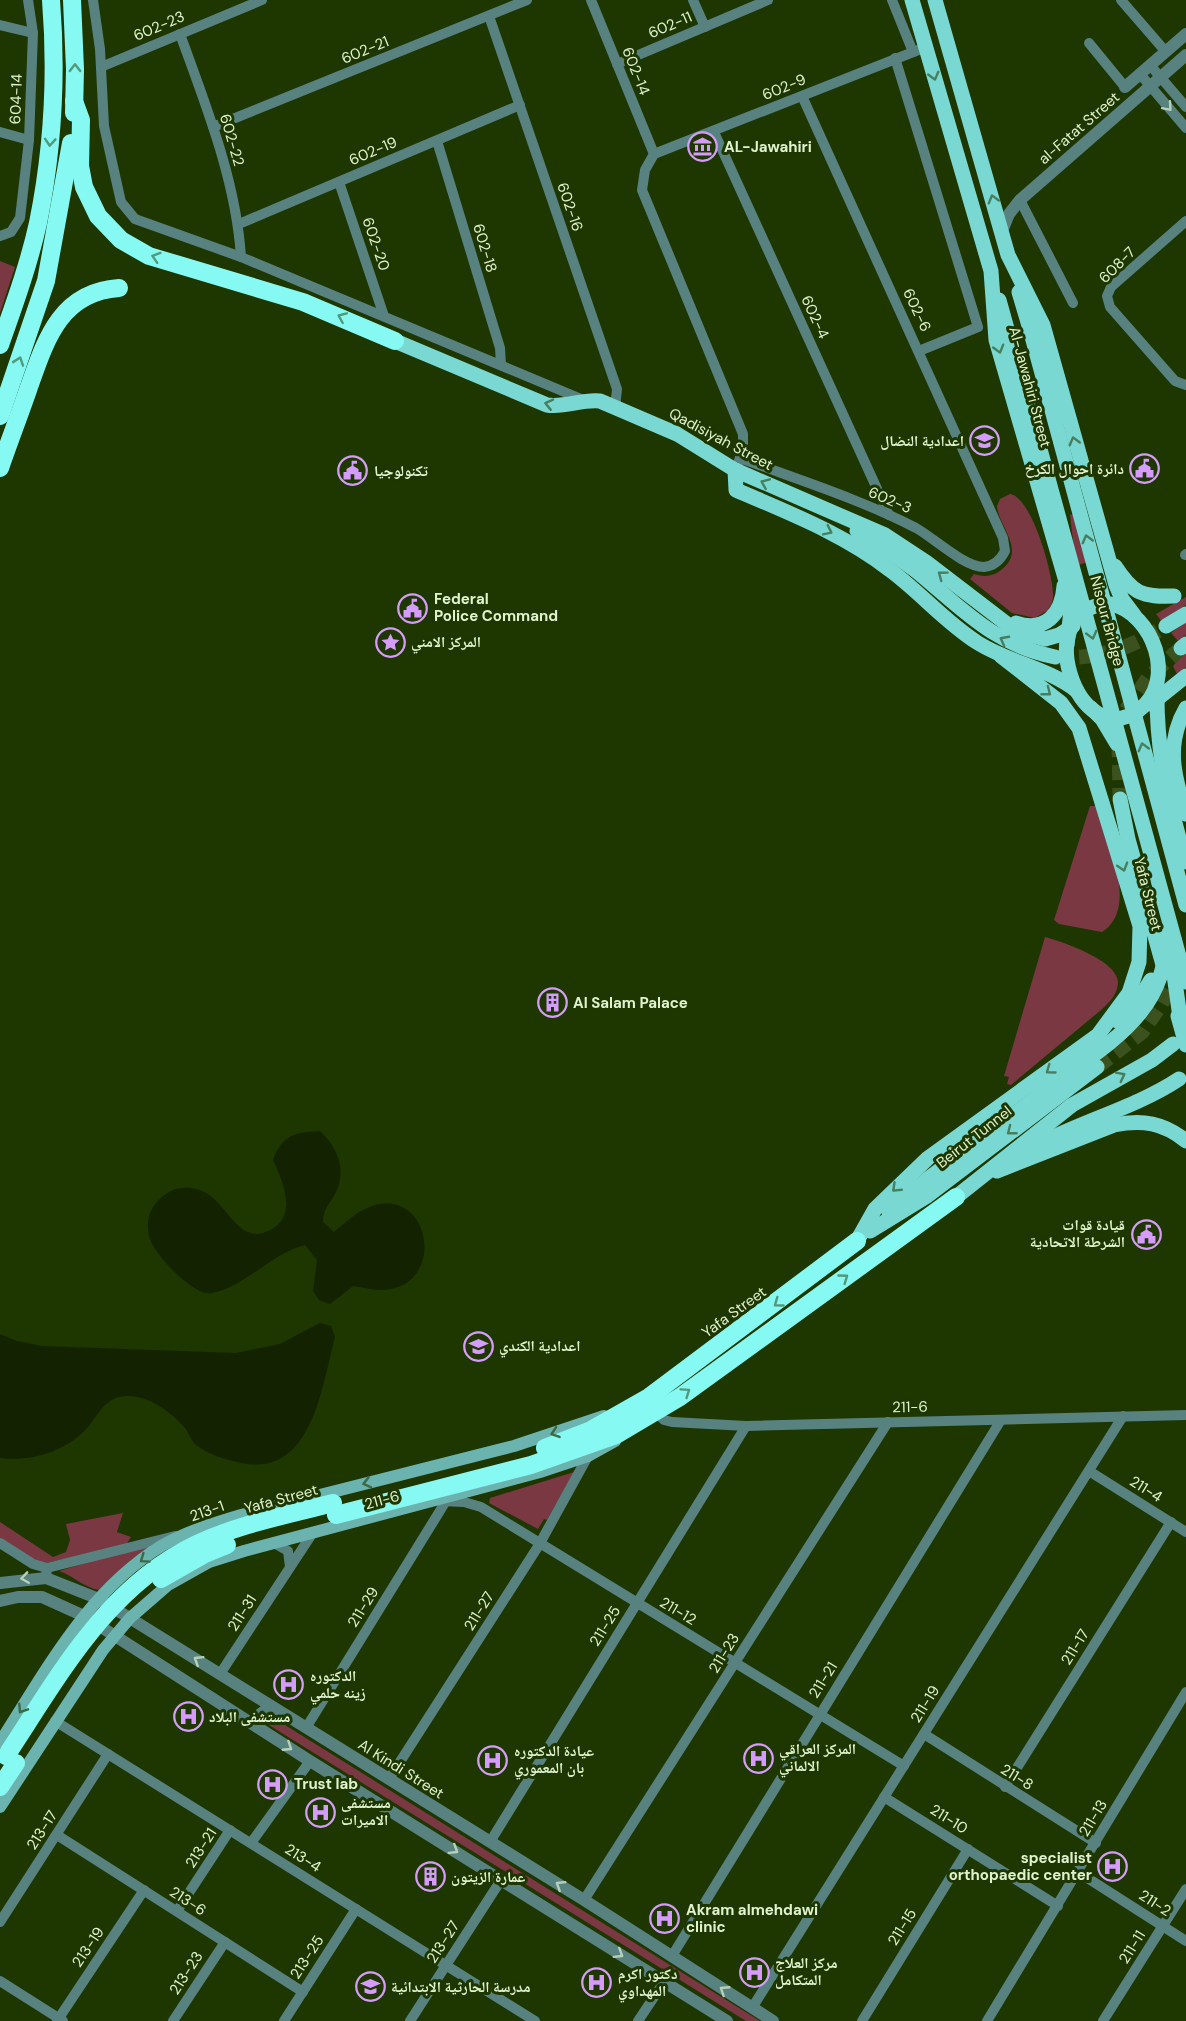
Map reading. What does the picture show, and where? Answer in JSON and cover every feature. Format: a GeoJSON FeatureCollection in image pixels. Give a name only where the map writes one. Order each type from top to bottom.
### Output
{"type":"FeatureCollection","features":[{"type":"Feature","properties":{"kind":"highway"},"geometry":{"type":"LineString","coordinates":[[0,345],[24,274],[37,224],[48,163],[55,55],[51,0]]}},
{"type":"Feature","properties":{"kind":"highway"},"geometry":{"type":"LineString","coordinates":[[0,416],[46,281],[68,171],[74,101],[72,0]]}},
{"type":"Feature","properties":{"kind":"highway"},"geometry":{"type":"LineString","coordinates":[[74,101],[81,120],[80,166],[84,187],[98,216],[121,240],[149,256],[321,309],[395,341]]}},
{"type":"Feature","properties":{"kind":"highway"},"geometry":{"type":"LineString","coordinates":[[0,468],[51,331],[63,315],[82,298],[106,289],[119,288]]}},
{"type":"Feature","properties":{"kind":"highway","name":"Yafa Street"},"geometry":{"type":"LineString","coordinates":[[650,1409],[956,1197]]}},
{"type":"Feature","properties":{"kind":"highway","name":"Yafa Street"},"geometry":{"type":"LineString","coordinates":[[0,1787],[5,1756],[113,1622],[147,1589],[205,1554],[335,1509],[531,1465],[616,1435],[863,1236]]}},
{"type":"Feature","properties":{"kind":"main road","name":"Al-Jawahiri Street"},"geometry":{"type":"LineString","coordinates":[[912,0],[920,50],[991,271],[996,340],[1065,576],[1073,612],[1069,634]]}},
{"type":"Feature","properties":{"kind":"main road","name":"Al-Jawahiri Street"},"geometry":{"type":"LineString","coordinates":[[935,0],[1008,255],[1043,325],[1123,608]]}},
{"type":"Feature","properties":{"kind":"main road","name":"Nisour Bridge"},"geometry":{"type":"LineString","coordinates":[[1008,255],[1186,905]]}},
{"type":"Feature","properties":{"kind":"main road","name":"Nisour Bridge"},"geometry":{"type":"LineString","coordinates":[[991,271],[1186,982]]}},
{"type":"Feature","properties":{"kind":"main road","name":"Qadisiyah Street"},"geometry":{"type":"LineString","coordinates":[[395,341],[547,405],[567,406],[586,401],[600,402],[677,434],[819,506],[885,535],[926,562],[1006,626],[1037,638],[1052,638],[1069,634]]}},
{"type":"Feature","properties":{"kind":"main road"},"geometry":{"type":"LineString","coordinates":[[737,464],[736,490],[831,532],[862,550],[909,584],[960,630],[1001,656],[1051,675],[1077,692],[1108,727],[1121,753],[1163,914],[1174,966],[1181,1024],[1179,1044]]}},
{"type":"Feature","properties":{"kind":"main road"},"geometry":{"type":"LineString","coordinates":[[819,506],[891,553],[997,637],[1023,649],[1055,657]]}},
{"type":"Feature","properties":{"kind":"main road"},"geometry":{"type":"LineString","coordinates":[[1065,576],[1078,596],[1091,597],[1099,593],[1108,579],[1109,557]]}},
{"type":"Feature","properties":{"kind":"main road"},"geometry":{"type":"LineString","coordinates":[[1109,557],[1135,591],[1155,596],[1180,593]]}},
{"type":"Feature","properties":{"kind":"main road"},"geometry":{"type":"LineString","coordinates":[[988,611],[1025,626],[1047,622],[1056,615],[1062,603],[1065,576]]}},
{"type":"Feature","properties":{"kind":"main road"},"geometry":{"type":"LineString","coordinates":[[1077,692],[1069,672],[1069,634],[1081,615],[1091,608],[1123,608],[1180,593]]}},
{"type":"Feature","properties":{"kind":"main road"},"geometry":{"type":"LineString","coordinates":[[1123,608],[1151,636],[1158,670],[1158,736],[1186,862]]}},
{"type":"Feature","properties":{"kind":"main road"},"geometry":{"type":"LineString","coordinates":[[1166,626],[1186,614]]}},
{"type":"Feature","properties":{"kind":"main road","name":"Yafa Street"},"geometry":{"type":"LineString","coordinates":[[863,1236],[874,1209],[928,1158],[1098,1035],[1120,1007],[1135,978],[1141,944],[1136,908],[1079,728],[1061,703],[1001,656]]}},
{"type":"Feature","properties":{"kind":"main road"},"geometry":{"type":"LineString","coordinates":[[1133,714],[1149,699],[1158,670]]}},
{"type":"Feature","properties":{"kind":"main road"},"geometry":{"type":"LineString","coordinates":[[1091,708],[1113,717],[1133,714],[1157,701],[1186,676]]}},
{"type":"Feature","properties":{"kind":"main road"},"geometry":{"type":"LineString","coordinates":[[1186,676],[1166,702],[1159,720],[1158,736],[1166,764],[1170,792],[1186,814]]}},
{"type":"Feature","properties":{"kind":"main road"},"geometry":{"type":"LineString","coordinates":[[1166,764],[1175,729],[1186,708]]}},
{"type":"Feature","properties":{"kind":"main road"},"geometry":{"type":"LineString","coordinates":[[1170,792],[1175,729]]}},
{"type":"Feature","properties":{"kind":"main road"},"geometry":{"type":"LineString","coordinates":[[1120,799],[1128,839],[1181,1024]]}},
{"type":"Feature","properties":{"kind":"main road"},"geometry":{"type":"LineString","coordinates":[[863,1236],[928,1178],[1129,1028],[1149,1003],[1165,961],[1167,931],[1165,899]]}},
{"type":"Feature","properties":{"kind":"main road"},"geometry":{"type":"LineString","coordinates":[[1098,1035],[1125,1015],[1143,996],[1154,973],[1158,945]]}},
{"type":"Feature","properties":{"kind":"main road","name":"Yafa Street"},"geometry":{"type":"LineString","coordinates":[[956,1197],[1072,1105],[1179,1044]]}},
{"type":"Feature","properties":{"kind":"main road","name":"Beirut Tunnel"},"geometry":{"type":"LineString","coordinates":[[863,1236],[927,1196],[1097,1067]]}},
{"type":"Feature","properties":{"kind":"main road"},"geometry":{"type":"LineString","coordinates":[[956,1197],[1054,1136],[1151,1095],[1179,1078]]}},
{"type":"Feature","properties":{"kind":"main road"},"geometry":{"type":"LineString","coordinates":[[997,1171],[1114,1125],[1130,1122],[1162,1126],[1186,1141]]}},
{"type":"Feature","properties":{"kind":"main road","name":"211-6"},"geometry":{"type":"LineString","coordinates":[[130,1618],[168,1585],[209,1562],[431,1502],[588,1456],[650,1409]]}},
{"type":"Feature","properties":{"kind":"main road","name":"213-1"},"geometry":{"type":"LineString","coordinates":[[5,1756],[84,1616],[127,1571],[181,1536],[241,1515],[514,1446],[606,1415],[650,1409]]}},
{"type":"Feature","properties":{"kind":"main road"},"geometry":{"type":"LineString","coordinates":[[0,1807],[115,1635],[130,1618]]}},
{"type":"Feature","properties":{"kind":"street","name":"604-14"},"geometry":{"type":"LineString","coordinates":[[5,234],[20,218],[29,140],[33,33],[28,0]]}},
{"type":"Feature","properties":{"kind":"street"},"geometry":{"type":"LineString","coordinates":[[93,0],[101,67],[104,126],[119,195],[125,209],[142,223],[241,257],[586,401]]}},
{"type":"Feature","properties":{"kind":"street","name":"602-23"},"geometry":{"type":"LineString","coordinates":[[101,67],[262,0]]}},
{"type":"Feature","properties":{"kind":"street","name":"602-21"},"geometry":{"type":"LineString","coordinates":[[213,126],[527,0]]}},
{"type":"Feature","properties":{"kind":"street","name":"602-14"},"geometry":{"type":"LineString","coordinates":[[591,0],[654,154]]}},
{"type":"Feature","properties":{"kind":"street"},"geometry":{"type":"LineString","coordinates":[[693,0],[705,27]]}},
{"type":"Feature","properties":{"kind":"street","name":"602-11"},"geometry":{"type":"LineString","coordinates":[[617,64],[768,0]]}},
{"type":"Feature","properties":{"kind":"street"},"geometry":{"type":"LineString","coordinates":[[892,0],[920,50]]}},
{"type":"Feature","properties":{"kind":"street"},"geometry":{"type":"LineString","coordinates":[[1121,0],[1166,52]]}},
{"type":"Feature","properties":{"kind":"street","name":"602-16"},"geometry":{"type":"LineString","coordinates":[[489,16],[617,389],[615,408]]}},
{"type":"Feature","properties":{"kind":"street"},"geometry":{"type":"LineString","coordinates":[[0,25],[33,33]]}},
{"type":"Feature","properties":{"kind":"street","name":"602-22"},"geometry":{"type":"LineString","coordinates":[[180,34],[213,126],[239,224],[241,257]]}},
{"type":"Feature","properties":{"kind":"street","name":"al-Fatat Street"},"geometry":{"type":"LineString","coordinates":[[1125,87],[1186,34]]}},
{"type":"Feature","properties":{"kind":"street"},"geometry":{"type":"LineString","coordinates":[[1089,43],[1125,87]]}},
{"type":"Feature","properties":{"kind":"street","name":"602-9"},"geometry":{"type":"LineString","coordinates":[[654,154],[920,50]]}},
{"type":"Feature","properties":{"kind":"street","name":"al-Fatat Street"},"geometry":{"type":"LineString","coordinates":[[1002,231],[1009,214],[1020,200],[1186,55]]}},
{"type":"Feature","properties":{"kind":"street"},"geometry":{"type":"LineString","coordinates":[[895,58],[978,325],[976,329],[919,351]]}},
{"type":"Feature","properties":{"kind":"street"},"geometry":{"type":"LineString","coordinates":[[1150,65],[1186,107]]}},
{"type":"Feature","properties":{"kind":"street"},"geometry":{"type":"LineString","coordinates":[[1140,74],[1186,128]]}},
{"type":"Feature","properties":{"kind":"street","name":"602-6"},"geometry":{"type":"LineString","coordinates":[[802,96],[1003,538]]}},
{"type":"Feature","properties":{"kind":"street","name":"602-19"},"geometry":{"type":"LineString","coordinates":[[239,224],[519,105]]}},
{"type":"Feature","properties":{"kind":"street"},"geometry":{"type":"LineString","coordinates":[[0,132],[29,140]]}},
{"type":"Feature","properties":{"kind":"street","name":"602-4"},"geometry":{"type":"LineString","coordinates":[[714,132],[889,514]]}},
{"type":"Feature","properties":{"kind":"street","name":"602-18"},"geometry":{"type":"LineString","coordinates":[[437,141],[500,348],[501,365]]}},
{"type":"Feature","properties":{"kind":"street"},"geometry":{"type":"LineString","coordinates":[[654,154],[645,170],[642,190],[743,434],[737,464]]}},
{"type":"Feature","properties":{"kind":"street","name":"602-20"},"geometry":{"type":"LineString","coordinates":[[339,182],[384,316]]}},
{"type":"Feature","properties":{"kind":"street"},"geometry":{"type":"LineString","coordinates":[[1020,200],[1073,303]]}},
{"type":"Feature","properties":{"kind":"street","name":"608-7"},"geometry":{"type":"LineString","coordinates":[[1186,221],[1111,287],[1107,296],[1110,307],[1174,381],[1186,385]]}},
{"type":"Feature","properties":{"kind":"street","name":"602-3"},"geometry":{"type":"LineString","coordinates":[[737,464],[889,514],[919,530],[962,559],[984,567],[997,563],[1002,557],[1005,551],[1003,538]]}},
{"type":"Feature","properties":{"kind":"street","name":"211-6"},"geometry":{"type":"LineString","coordinates":[[650,1409],[672,1422],[746,1426],[1186,1415]]}},
{"type":"Feature","properties":{"kind":"street","name":"211-19"},"geometry":{"type":"LineString","coordinates":[[752,2008],[1124,1416]]}},
{"type":"Feature","properties":{"kind":"street","name":"211-21"},"geometry":{"type":"LineString","coordinates":[[672,1956],[1001,1419]]}},
{"type":"Feature","properties":{"kind":"street","name":"211-23"},"geometry":{"type":"LineString","coordinates":[[584,1900],[888,1422]]}},
{"type":"Feature","properties":{"kind":"street","name":"211-25"},"geometry":{"type":"LineString","coordinates":[[490,1842],[746,1426]]}},
{"type":"Feature","properties":{"kind":"street","name":"211-27"},"geometry":{"type":"LineString","coordinates":[[389,1779],[539,1545],[588,1456]]}},
{"type":"Feature","properties":{"kind":"street","name":"211-4"},"geometry":{"type":"LineString","coordinates":[[1089,1471],[1186,1532]]}},
{"type":"Feature","properties":{"kind":"street","name":"211-29"},"geometry":{"type":"LineString","coordinates":[[306,1728],[446,1501]]}},
{"type":"Feature","properties":{"kind":"street","name":"211-12"},"geometry":{"type":"LineString","coordinates":[[431,1502],[464,1502],[482,1507],[539,1545],[904,1766]]}},
{"type":"Feature","properties":{"kind":"street","name":"211-17"},"geometry":{"type":"LineString","coordinates":[[1005,1787],[1171,1522]]}},
{"type":"Feature","properties":{"kind":"street","name":"211-31"},"geometry":{"type":"LineString","coordinates":[[220,1674],[312,1534]]}},
{"type":"Feature","properties":{"kind":"street"},"geometry":{"type":"LineString","coordinates":[[0,1543],[47,1573],[171,1536],[181,1536]]}},
{"type":"Feature","properties":{"kind":"street"},"geometry":{"type":"LineString","coordinates":[[274,1543],[288,1551],[290,1567]]}},
{"type":"Feature","properties":{"kind":"street","name":"Al Kindi Street"},"geometry":{"type":"LineString","coordinates":[[0,1583],[47,1573],[99,1599],[584,1900],[773,2021]]}},
{"type":"Feature","properties":{"kind":"street"},"geometry":{"type":"LineString","coordinates":[[0,1601],[18,1597],[42,1597],[84,1616],[310,1761],[727,2021]]}},
{"type":"Feature","properties":{"kind":"street","name":"211-13"},"geometry":{"type":"LineString","coordinates":[[987,2021],[1186,1692]]}},
{"type":"Feature","properties":{"kind":"street"},"geometry":{"type":"LineString","coordinates":[[238,1714],[249,1707],[251,1694]]}},
{"type":"Feature","properties":{"kind":"street"},"geometry":{"type":"LineString","coordinates":[[257,1727],[259,1715],[271,1706]]}},
{"type":"Feature","properties":{"kind":"street","name":"213-4"},"geometry":{"type":"LineString","coordinates":[[56,1721],[535,2021]]}},
{"type":"Feature","properties":{"kind":"street","name":"211-8"},"geometry":{"type":"LineString","coordinates":[[924,1734],[1096,1844]]}},
{"type":"Feature","properties":{"kind":"street","name":"213-17"},"geometry":{"type":"LineString","coordinates":[[0,1922],[108,1754]]}},
{"type":"Feature","properties":{"kind":"street"},"geometry":{"type":"LineString","coordinates":[[251,1843],[310,1761]]}},
{"type":"Feature","properties":{"kind":"street","name":"211-10"},"geometry":{"type":"LineString","coordinates":[[884,1797],[1058,1906]]}},
{"type":"Feature","properties":{"kind":"street","name":"213-21"},"geometry":{"type":"LineString","coordinates":[[177,1911],[230,1830]]}},
{"type":"Feature","properties":{"kind":"street","name":"213-6"},"geometry":{"type":"LineString","coordinates":[[57,1835],[303,1992]]}},
{"type":"Feature","properties":{"kind":"street","name":"211-15"},"geometry":{"type":"LineString","coordinates":[[862,2021],[968,1849]]}},
{"type":"Feature","properties":{"kind":"street","name":"211-2"},"geometry":{"type":"LineString","coordinates":[[1078,1872],[1186,1941]]}},
{"type":"Feature","properties":{"kind":"street","name":"213-27"},"geometry":{"type":"LineString","coordinates":[[410,2021],[501,1880]]}},
{"type":"Feature","properties":{"kind":"street","name":"211-11"},"geometry":{"type":"LineString","coordinates":[[1103,2021],[1186,1889]]}},
{"type":"Feature","properties":{"kind":"street","name":"213-19"},"geometry":{"type":"LineString","coordinates":[[60,2020],[144,1890]]}},
{"type":"Feature","properties":{"kind":"street","name":"213-25"},"geometry":{"type":"LineString","coordinates":[[284,2021],[356,1909]]}},
{"type":"Feature","properties":{"kind":"street","name":"213-23"},"geometry":{"type":"LineString","coordinates":[[173,2021],[225,1942]]}},
{"type":"Feature","properties":{"kind":"street"},"geometry":{"type":"LineString","coordinates":[[0,1981],[60,2020]]}},
{"type":"Feature","properties":{"kind":"street"},"geometry":{"type":"LineString","coordinates":[[638,2021],[664,1982]]}},
{"type":"Feature","properties":{"kind":"shaded area"},"geometry":{"type":"Polygon","coordinates":[[[0,261],[15,267],[0,313],[0,261]]]}},
{"type":"Feature","properties":{"kind":"shaded area"},"geometry":{"type":"Polygon","coordinates":[[[1010,494],[1018,498],[1034,522],[1050,572],[1052,602],[1048,610],[1035,618],[1012,613],[970,579],[974,574],[984,576],[995,574],[1001,570],[1012,555],[1010,539],[997,506],[1000,499],[1010,494]]]}},
{"type":"Feature","properties":{"kind":"shaded area"},"geometry":{"type":"Polygon","coordinates":[[[1077,513],[1090,561],[1076,566],[1070,515],[1077,513]]]}},
{"type":"Feature","properties":{"kind":"shaded area"},"geometry":{"type":"Polygon","coordinates":[[[1186,597],[1186,605],[1162,622],[1156,614],[1186,597]]]}},
{"type":"Feature","properties":{"kind":"shaded area"},"geometry":{"type":"Polygon","coordinates":[[[1186,622],[1186,635],[1178,641],[1171,633],[1186,622]]]}},
{"type":"Feature","properties":{"kind":"shaded area"},"geometry":{"type":"Polygon","coordinates":[[[1186,652],[1186,667],[1178,676],[1173,666],[1186,652]]]}},
{"type":"Feature","properties":{"kind":"shaded area"},"geometry":{"type":"Polygon","coordinates":[[[1090,806],[1097,806],[1113,854],[1120,891],[1119,907],[1113,921],[1102,932],[1059,924],[1054,920],[1090,806]]]}},
{"type":"Feature","properties":{"kind":"shaded area"},"geometry":{"type":"Polygon","coordinates":[[[1045,937],[1099,959],[1115,974],[1118,986],[1104,1007],[1011,1085],[1007,1084],[1009,1077],[1004,1076],[1045,937]]]}},
{"type":"Feature","properties":{"kind":"shaded area"},"geometry":{"type":"Polygon","coordinates":[[[320,1131],[335,1151],[341,1175],[336,1192],[324,1213],[323,1222],[334,1232],[357,1214],[372,1206],[393,1204],[409,1211],[419,1225],[424,1242],[423,1260],[414,1276],[399,1287],[376,1290],[353,1286],[330,1304],[319,1300],[313,1291],[317,1260],[305,1245],[280,1255],[236,1284],[212,1293],[204,1292],[186,1282],[159,1255],[150,1239],[149,1217],[161,1198],[178,1189],[190,1188],[203,1191],[214,1198],[240,1227],[250,1233],[261,1233],[275,1227],[282,1221],[286,1204],[283,1185],[273,1160],[281,1145],[290,1136],[303,1132],[320,1131]]]}},
{"type":"Feature","properties":{"kind":"shaded area"},"geometry":{"type":"Polygon","coordinates":[[[320,1323],[331,1326],[335,1337],[325,1379],[310,1423],[299,1442],[284,1456],[265,1464],[241,1463],[217,1456],[195,1444],[186,1429],[165,1409],[147,1400],[128,1396],[108,1402],[87,1428],[58,1449],[35,1457],[0,1458],[0,1334],[17,1341],[42,1346],[236,1353],[280,1344],[320,1323]]]}},
{"type":"Feature","properties":{"kind":"shaded area"},"geometry":{"type":"Polygon","coordinates":[[[574,1472],[547,1520],[544,1519],[538,1529],[489,1503],[490,1498],[574,1472]]]}},
{"type":"Feature","properties":{"kind":"shaded area"},"geometry":{"type":"Polygon","coordinates":[[[123,1513],[117,1532],[131,1537],[126,1545],[47,1563],[35,1561],[0,1539],[0,1522],[53,1557],[66,1552],[70,1540],[66,1524],[123,1513]]]}},
{"type":"Feature","properties":{"kind":"shaded area"},"geometry":{"type":"Polygon","coordinates":[[[157,1542],[131,1560],[102,1590],[91,1588],[59,1571],[157,1542]]]}},
{"type":"Feature","properties":{"kind":"shaded area"},"geometry":{"type":"Polygon","coordinates":[[[266,1715],[760,2021],[746,2021],[264,1722],[266,1715]]]}},
{"type":"Feature","properties":{"kind":"tunnel"},"geometry":{"type":"LineString","coordinates":[[1056,657],[1086,657],[1114,651],[1140,641],[1166,626]]}},
{"type":"Feature","properties":{"kind":"tunnel"},"geometry":{"type":"LineString","coordinates":[[1126,710],[1149,677],[1181,648]]}},
{"type":"Feature","properties":{"kind":"tunnel"},"geometry":{"type":"LineString","coordinates":[[1119,742],[1120,799]]}},
{"type":"Feature","properties":{"kind":"tunnel"},"geometry":{"type":"LineString","coordinates":[[1097,1067],[1142,1032],[1160,1006],[1178,973]]}},
{"type":"Feature","properties":{"kind":"place","name":"AL-Jawahiri"},"geometry":{"type":"Point","coordinates":[703,147]}},
{"type":"Feature","properties":{"kind":"place","name":"اعدادية النضال"},"geometry":{"type":"Point","coordinates":[985,441]}},
{"type":"Feature","properties":{"kind":"place","name":"دائرة احوال الكرخ"},"geometry":{"type":"Point","coordinates":[1145,469]}},
{"type":"Feature","properties":{"kind":"place","name":"تكنولوجيا"},"geometry":{"type":"Point","coordinates":[353,471]}},
{"type":"Feature","properties":{"kind":"place","name":"Federal Police Command"},"geometry":{"type":"Point","coordinates":[413,608]}},
{"type":"Feature","properties":{"kind":"place","name":"المركز الامني"},"geometry":{"type":"Point","coordinates":[390,642]}},
{"type":"Feature","properties":{"kind":"place","name":"Al Salam Palace"},"geometry":{"type":"Point","coordinates":[552,1003]}},
{"type":"Feature","properties":{"kind":"place","name":"قيادة قوات الشرطة الاتحادية"},"geometry":{"type":"Point","coordinates":[1146,1234]}},
{"type":"Feature","properties":{"kind":"place","name":"اعدادية الكندي"},"geometry":{"type":"Point","coordinates":[478,1346]}},
{"type":"Feature","properties":{"kind":"place","name":"الدكتوره زينه حلمي"},"geometry":{"type":"Point","coordinates":[289,1685]}},
{"type":"Feature","properties":{"kind":"place","name":"مستشفى البلاد"},"geometry":{"type":"Point","coordinates":[188,1717]}},
{"type":"Feature","properties":{"kind":"place","name":"المركز العراقي الالماني"},"geometry":{"type":"Point","coordinates":[758,1758]}},
{"type":"Feature","properties":{"kind":"place","name":"عيادة الدكتوره بان المعموري"},"geometry":{"type":"Point","coordinates":[493,1760]}},
{"type":"Feature","properties":{"kind":"place","name":"Trust lab"},"geometry":{"type":"Point","coordinates":[273,1784]}},
{"type":"Feature","properties":{"kind":"place","name":"مستشفى الاميرات"},"geometry":{"type":"Point","coordinates":[320,1812]}},
{"type":"Feature","properties":{"kind":"place","name":"specialist orthopaedic center"},"geometry":{"type":"Point","coordinates":[1113,1867]}},
{"type":"Feature","properties":{"kind":"place","name":"عمارة الزيتون"},"geometry":{"type":"Point","coordinates":[430,1877]}},
{"type":"Feature","properties":{"kind":"place","name":"Akram almehdawi clinic"},"geometry":{"type":"Point","coordinates":[665,1919]}},
{"type":"Feature","properties":{"kind":"place","name":"مركز العلاج المتكامل"},"geometry":{"type":"Point","coordinates":[754,1972]}},
{"type":"Feature","properties":{"kind":"place","name":"دكتور اكرم المهداوي"},"geometry":{"type":"Point","coordinates":[597,1983]}},
{"type":"Feature","properties":{"kind":"place","name":"مدرسة الحارثية الابتدائية"},"geometry":{"type":"Point","coordinates":[370,1987]}}]}
